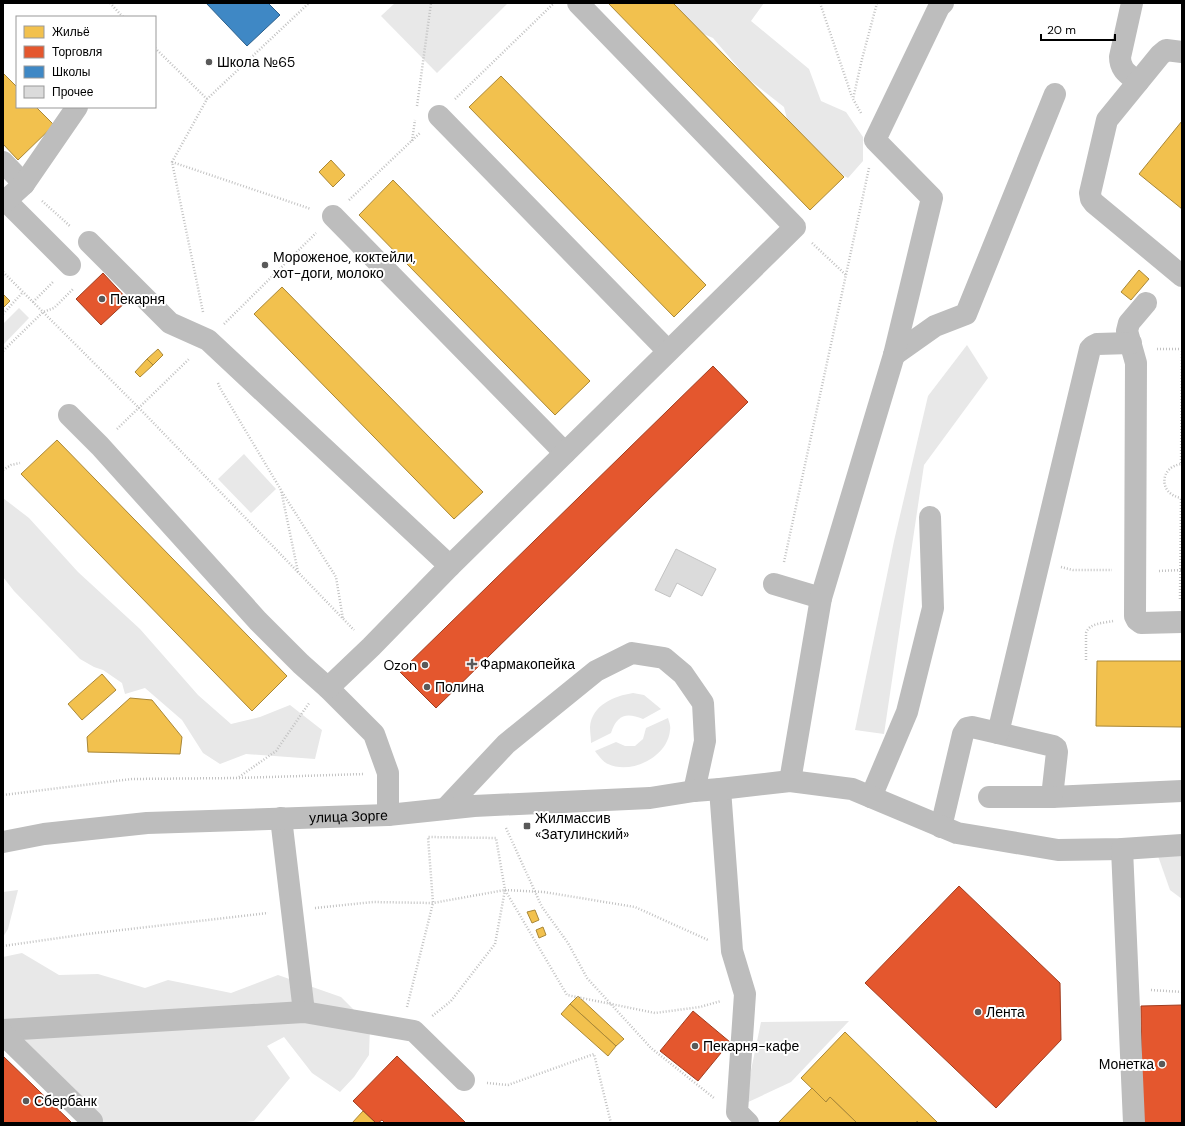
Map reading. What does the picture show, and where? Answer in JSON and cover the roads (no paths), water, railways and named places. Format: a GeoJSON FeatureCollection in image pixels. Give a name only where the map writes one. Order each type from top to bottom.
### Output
{"type":"FeatureCollection","features":[{"type":"Feature","properties":{"kind":"street"},"geometry":{"type":"LineString","coordinates":[[328,688],[795,227],[578,3]]}},
{"type":"Feature","properties":{"kind":"street"},"geometry":{"type":"LineString","coordinates":[[790,781],[821,598],[894,355],[932,198],[876,140],[939,7],[944,3]]}},
{"type":"Feature","properties":{"kind":"street"},"geometry":{"type":"LineString","coordinates":[[1132,3],[1120,57],[1120,64],[1123,69],[1138,82]]}},
{"type":"Feature","properties":{"kind":"street"},"geometry":{"type":"LineString","coordinates":[[1182,52],[1166,50],[1160,55],[1106,120],[1090,193],[1091,199],[1094,203],[1182,276]]}},
{"type":"Feature","properties":{"kind":"street"},"geometry":{"type":"LineString","coordinates":[[894,355],[935,326],[966,314],[1055,94]]}},
{"type":"Feature","properties":{"kind":"street"},"geometry":{"type":"LineString","coordinates":[[70,265],[4,202],[24,184],[76,108]]}},
{"type":"Feature","properties":{"kind":"street"},"geometry":{"type":"LineString","coordinates":[[439,116],[668,352]]}},
{"type":"Feature","properties":{"kind":"street"},"geometry":{"type":"LineString","coordinates":[[3,162],[24,184]]}},
{"type":"Feature","properties":{"kind":"street"},"geometry":{"type":"LineString","coordinates":[[333,216],[565,453]]}},
{"type":"Feature","properties":{"kind":"street"},"geometry":{"type":"LineString","coordinates":[[89,242],[170,323],[208,340],[450,566]]}},
{"type":"Feature","properties":{"kind":"street"},"geometry":{"type":"LineString","coordinates":[[1146,303],[1127,327],[1136,363],[1135,616],[1137,620],[1141,622],[1181,622]]}},
{"type":"Feature","properties":{"kind":"street"},"geometry":{"type":"LineString","coordinates":[[998,733],[1090,349],[1097,344],[1131,343]]}},
{"type":"Feature","properties":{"kind":"street"},"geometry":{"type":"LineString","coordinates":[[69,415],[264,616],[301,664],[328,688],[374,734],[388,773],[388,815]]}},
{"type":"Feature","properties":{"kind":"street"},"geometry":{"type":"LineString","coordinates":[[872,797],[907,712],[933,608],[930,517]]}},
{"type":"Feature","properties":{"kind":"street"},"geometry":{"type":"LineString","coordinates":[[776,585],[821,598]]}},
{"type":"Feature","properties":{"kind":"street"},"geometry":{"type":"LineString","coordinates":[[446,809],[506,744],[596,671],[632,653],[664,658],[683,674],[702,703],[705,741],[694,791]]}},
{"type":"Feature","properties":{"kind":"street"},"geometry":{"type":"LineString","coordinates":[[941,826],[963,734],[967,728],[972,727],[1053,746],[1056,748],[1057,752],[1052,797]]}},
{"type":"Feature","properties":{"kind":"street","name":"улица Зорге"},"geometry":{"type":"LineString","coordinates":[[3,842],[44,834],[147,823],[388,815],[474,806],[650,798],[694,791],[790,781],[852,789],[957,833],[1058,850],[1122,849],[1182,845]]}},
{"type":"Feature","properties":{"kind":"street"},"geometry":{"type":"LineString","coordinates":[[720,789],[732,951],[745,994],[738,1119]]}},
{"type":"Feature","properties":{"kind":"street"},"geometry":{"type":"LineString","coordinates":[[989,797],[1052,797],[1182,791]]}},
{"type":"Feature","properties":{"kind":"street"},"geometry":{"type":"LineString","coordinates":[[281,818],[304,1012]]}},
{"type":"Feature","properties":{"kind":"street"},"geometry":{"type":"LineString","coordinates":[[1122,849],[1134,1123]]}},
{"type":"Feature","properties":{"kind":"street"},"geometry":{"type":"LineString","coordinates":[[3,1030],[304,1012],[408,1030],[464,1080]]}},
{"type":"Feature","properties":{"kind":"street"},"geometry":{"type":"LineString","coordinates":[[3,1034],[92,1121]]}},
{"type":"Feature","properties":{"kind":"place","name":"Школа №65"},"geometry":{"type":"Point","coordinates":[209,62]}},
{"type":"Feature","properties":{"kind":"place","name":"Мороженое, коктейли, хот-доги, молоко"},"geometry":{"type":"Point","coordinates":[265,265]}},
{"type":"Feature","properties":{"kind":"place","name":"Пекарня"},"geometry":{"type":"Point","coordinates":[102,299]}},
{"type":"Feature","properties":{"kind":"place","name":"Фармакопейка"},"geometry":{"type":"Point","coordinates":[472,664]}},
{"type":"Feature","properties":{"kind":"place","name":"Ozon"},"geometry":{"type":"Point","coordinates":[425,665]}},
{"type":"Feature","properties":{"kind":"place","name":"Полина"},"geometry":{"type":"Point","coordinates":[427,687]}},
{"type":"Feature","properties":{"kind":"place","name":"Жилмассив «Затулинский»"},"geometry":{"type":"Point","coordinates":[527,826]}},
{"type":"Feature","properties":{"kind":"place","name":"Лента"},"geometry":{"type":"Point","coordinates":[978,1012]}},
{"type":"Feature","properties":{"kind":"place","name":"Пекарня-кафе"},"geometry":{"type":"Point","coordinates":[695,1046]}},
{"type":"Feature","properties":{"kind":"place","name":"Монетка"},"geometry":{"type":"Point","coordinates":[1162,1064]}},
{"type":"Feature","properties":{"kind":"place","name":"Сбербанк"},"geometry":{"type":"Point","coordinates":[26,1101]}}]}
